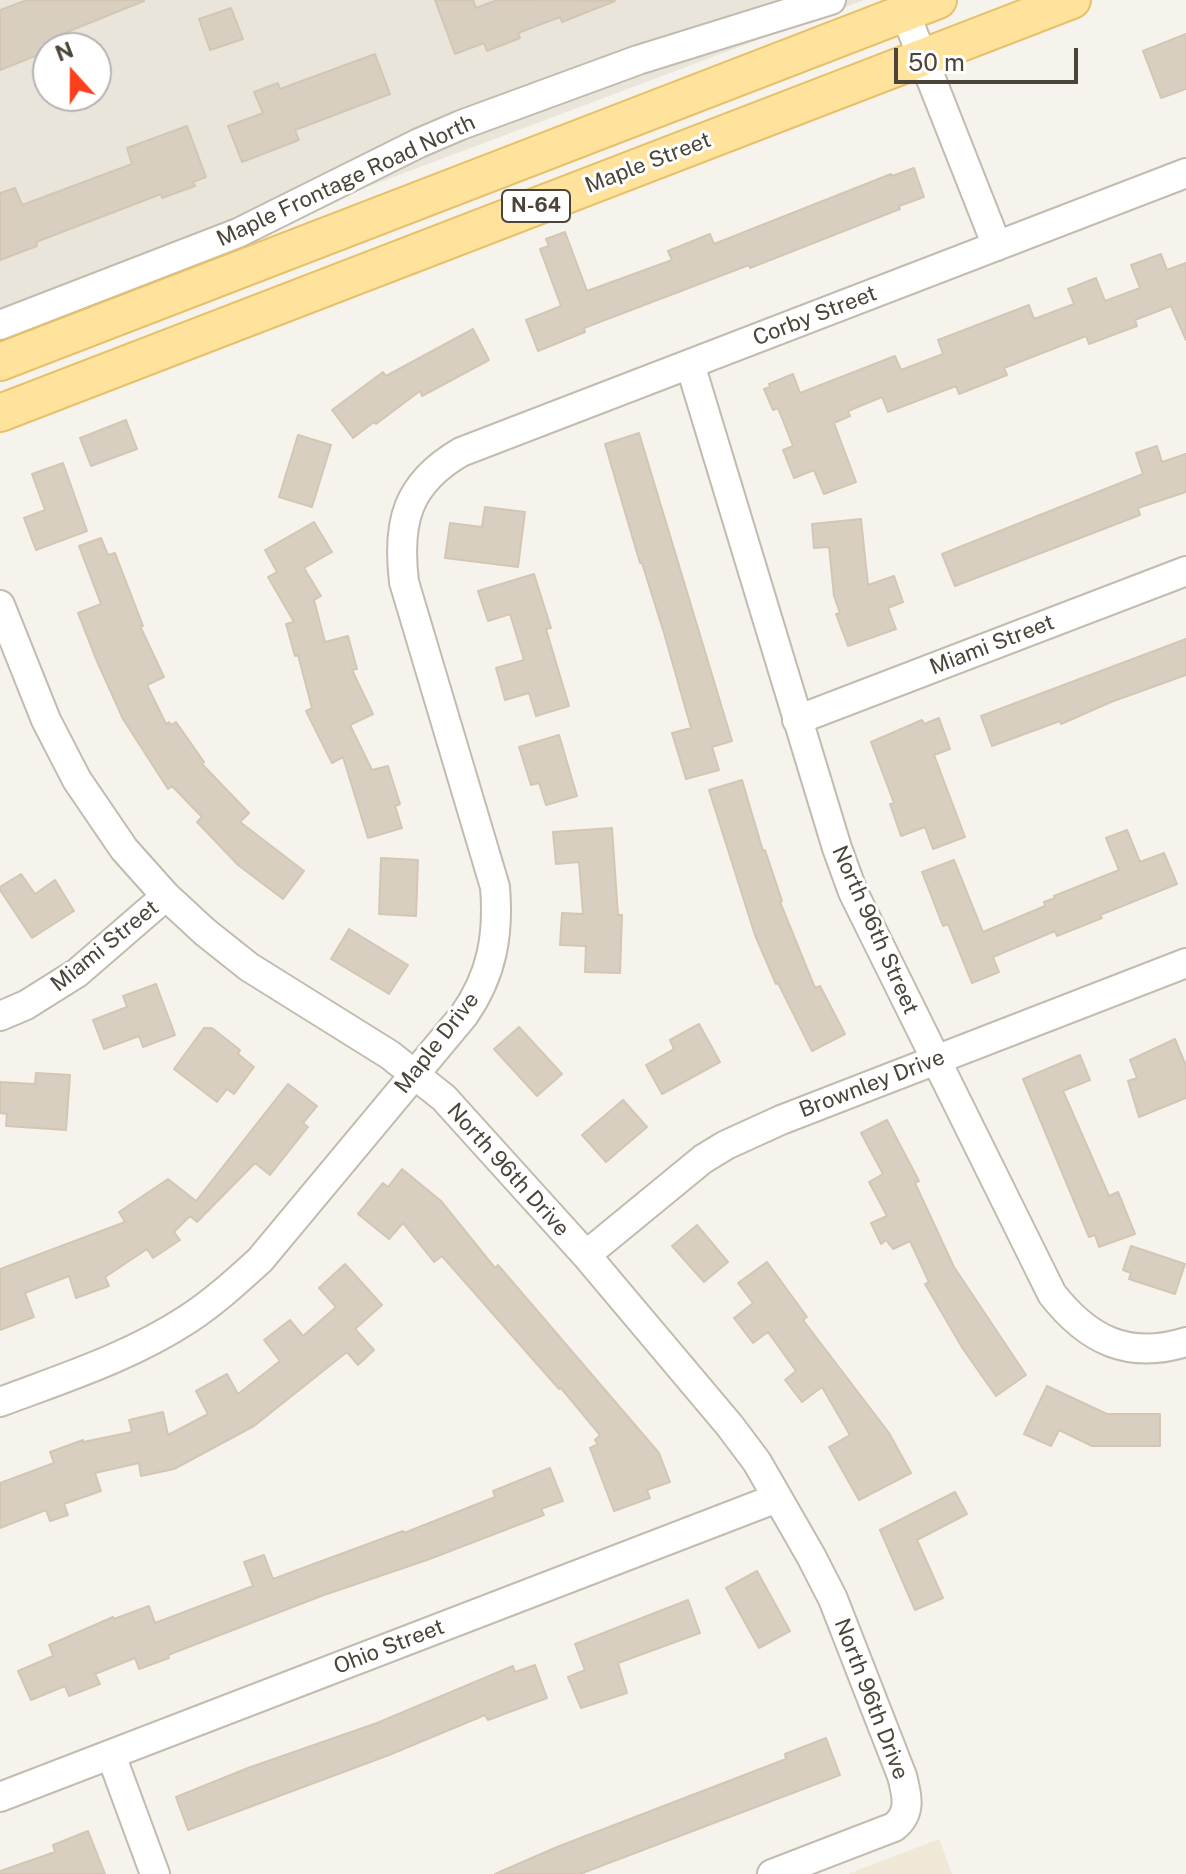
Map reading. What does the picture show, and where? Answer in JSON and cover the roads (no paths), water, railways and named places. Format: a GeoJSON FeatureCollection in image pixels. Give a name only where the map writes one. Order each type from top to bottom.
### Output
{"type":"FeatureCollection","features":[{"type":"Feature","properties":{"kind":"main road","name":"N-64"},"geometry":{"type":"LineString","coordinates":[[0,362],[938,0]]}},
{"type":"Feature","properties":{"kind":"main road","name":"Maple Street"},"geometry":{"type":"LineString","coordinates":[[0,413],[1072,0]]}},
{"type":"Feature","properties":{"kind":"street","name":"Maple Frontage Road North"},"geometry":{"type":"LineString","coordinates":[[0,325],[245,230],[461,125],[638,60],[831,0]]}},
{"type":"Feature","properties":{"kind":"street"},"geometry":{"type":"LineString","coordinates":[[905,13],[997,246]]}},
{"type":"Feature","properties":{"kind":"street","name":"Corby Street"},"geometry":{"type":"LineString","coordinates":[[445,461],[461,452],[1186,173]]}},
{"type":"Feature","properties":{"kind":"street","name":"North 96th Street"},"geometry":{"type":"LineString","coordinates":[[690,364],[797,720],[853,892],[1052,1294],[1086,1330],[1108,1342],[1126,1348],[1157,1349],[1181,1344]]}},
{"type":"Feature","properties":{"kind":"street","name":"Maple Drive"},"geometry":{"type":"LineString","coordinates":[[0,1402],[111,1360],[151,1341],[227,1291],[260,1260],[415,1074],[473,1001],[488,971],[496,933],[495,887],[404,582],[400,549],[404,517],[416,491],[445,461]]}},
{"type":"Feature","properties":{"kind":"street","name":"Miami Street"},"geometry":{"type":"LineString","coordinates":[[797,720],[1186,571]]}},
{"type":"Feature","properties":{"kind":"street","name":"North 96th Drive"},"geometry":{"type":"LineString","coordinates":[[3,623],[46,720],[77,780],[124,849],[166,896],[249,967],[390,1055],[471,1126],[586,1255],[757,1462],[833,1599],[902,1776],[907,1797],[906,1814],[894,1827],[772,1874]]}},
{"type":"Feature","properties":{"kind":"street","name":"Miami Street"},"geometry":{"type":"LineString","coordinates":[[0,1016],[26,1005],[77,973],[166,896]]}},
{"type":"Feature","properties":{"kind":"street","name":"Brownley Drive"},"geometry":{"type":"LineString","coordinates":[[586,1255],[682,1175],[726,1145],[781,1120],[1186,963]]}},
{"type":"Feature","properties":{"kind":"street","name":"Ohio Street"},"geometry":{"type":"LineString","coordinates":[[0,1797],[777,1498]]}},
{"type":"Feature","properties":{"kind":"street"},"geometry":{"type":"LineString","coordinates":[[111,1755],[155,1874]]}}]}
